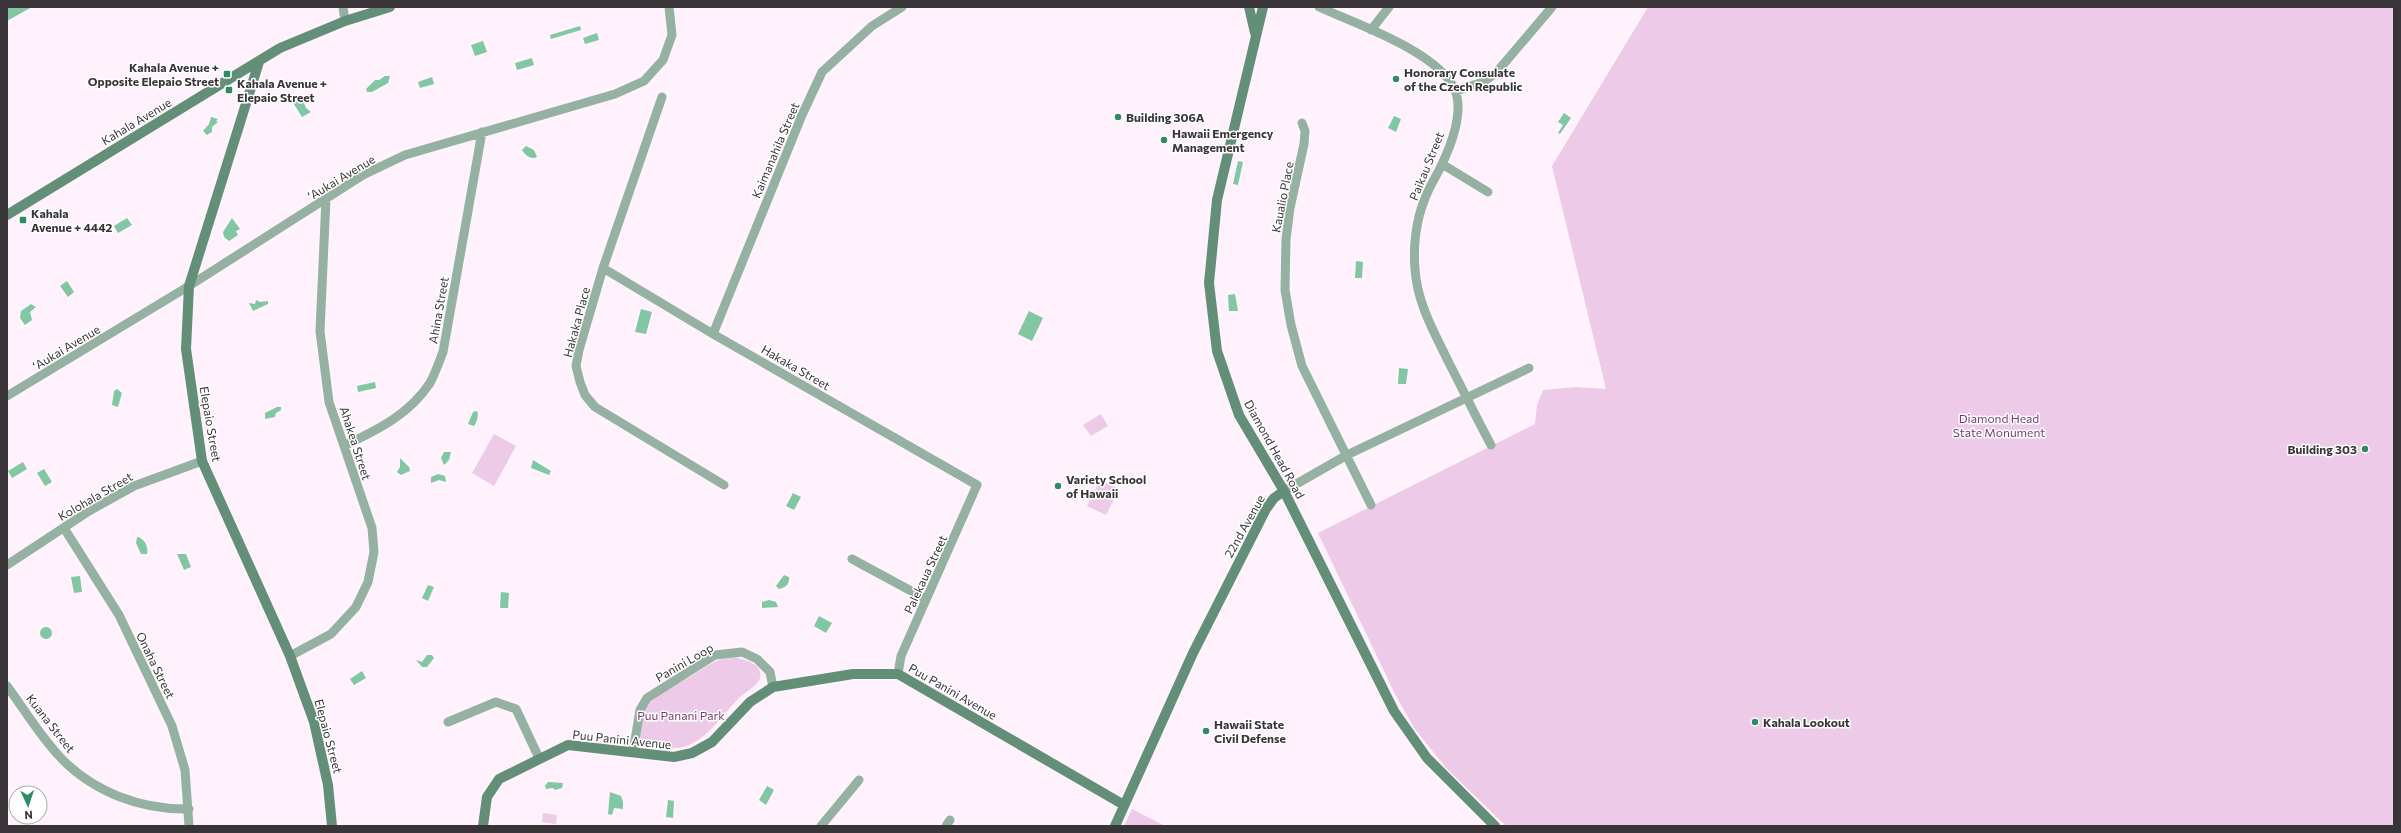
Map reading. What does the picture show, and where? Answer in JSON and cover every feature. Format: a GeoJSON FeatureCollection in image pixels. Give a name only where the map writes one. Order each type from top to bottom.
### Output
{"type":"FeatureCollection","features":[{"type":"Feature","properties":{"kind":"street"},"geometry":{"type":"LineString","coordinates":[[343,7],[345,21]]}},
{"type":"Feature","properties":{"kind":"street","name":"Kahala Avenue"},"geometry":{"type":"LineString","coordinates":[[7,214],[299,39],[345,21],[390,7]]}},
{"type":"Feature","properties":{"kind":"street","name":"ʻAukai Avenue"},"geometry":{"type":"LineString","coordinates":[[7,396],[189,286],[364,175],[405,155],[615,94],[644,81],[663,60],[672,35],[669,7]]}},
{"type":"Feature","properties":{"kind":"street","name":"Kaimanahila Street"},"geometry":{"type":"LineString","coordinates":[[713,334],[802,115],[822,72],[872,26],[902,7]]}},
{"type":"Feature","properties":{"kind":"street"},"geometry":{"type":"LineString","coordinates":[[1250,7],[1255,37]]}},
{"type":"Feature","properties":{"kind":"street","name":"Diamond Head Road"},"geometry":{"type":"LineString","coordinates":[[1263,7],[1217,200],[1209,283],[1217,351],[1239,415],[1284,491],[1402,723],[1439,771],[1494,826]]}},
{"type":"Feature","properties":{"kind":"street"},"geometry":{"type":"LineString","coordinates":[[1319,7],[1371,30],[1427,59],[1444,73],[1456,91],[1483,82],[1496,73],[1552,7]]}},
{"type":"Feature","properties":{"kind":"street"},"geometry":{"type":"LineString","coordinates":[[1371,30],[1389,7]]}},
{"type":"Feature","properties":{"kind":"street","name":"Elepaio Street"},"geometry":{"type":"LineString","coordinates":[[259,62],[189,286],[186,349],[202,461],[290,656],[314,722],[328,785],[332,826]]}},
{"type":"Feature","properties":{"kind":"street","name":"Paikau Street"},"geometry":{"type":"LineString","coordinates":[[1456,91],[1456,119],[1442,164],[1424,201],[1416,236],[1415,268],[1418,294],[1467,399],[1491,445]]}},
{"type":"Feature","properties":{"kind":"street","name":"Hakaka Place"},"geometry":{"type":"LineString","coordinates":[[662,97],[603,268],[579,350],[576,366],[585,395],[595,407],[724,485]]}},
{"type":"Feature","properties":{"kind":"street","name":"Kaualio Place"},"geometry":{"type":"LineString","coordinates":[[1302,124],[1305,131],[1304,144],[1286,226],[1285,290],[1291,325],[1302,366],[1371,505]]}},
{"type":"Feature","properties":{"kind":"street","name":"Ahina Street"},"geometry":{"type":"LineString","coordinates":[[344,446],[388,424],[418,400],[431,382],[443,352],[482,132]]}},
{"type":"Feature","properties":{"kind":"street"},"geometry":{"type":"LineString","coordinates":[[1442,164],[1488,192]]}},
{"type":"Feature","properties":{"kind":"street","name":"Ahakea Street"},"geometry":{"type":"LineString","coordinates":[[290,656],[331,634],[356,607],[368,582],[374,552],[372,528],[330,402],[320,331],[326,199]]}},
{"type":"Feature","properties":{"kind":"street","name":"Hakaka Street"},"geometry":{"type":"LineString","coordinates":[[603,268],[713,334],[977,485]]}},
{"type":"Feature","properties":{"kind":"street","name":"22nd Avenue"},"geometry":{"type":"LineString","coordinates":[[1115,826],[1193,653],[1262,515],[1271,501],[1284,491],[1346,456],[1529,368]]}},
{"type":"Feature","properties":{"kind":"street","name":"Kolohala Street"},"geometry":{"type":"LineString","coordinates":[[7,565],[89,510],[134,486],[202,461]]}},
{"type":"Feature","properties":{"kind":"street","name":"Palekaua Street"},"geometry":{"type":"LineString","coordinates":[[898,674],[901,656],[977,485]]}},
{"type":"Feature","properties":{"kind":"street","name":"Onaha Street"},"geometry":{"type":"LineString","coordinates":[[64,528],[119,615],[172,726],[185,770],[189,809],[189,826]]}},
{"type":"Feature","properties":{"kind":"street"},"geometry":{"type":"LineString","coordinates":[[852,559],[926,599]]}},
{"type":"Feature","properties":{"kind":"street","name":"Panini Loop"},"geometry":{"type":"LineString","coordinates":[[633,752],[640,710],[647,698],[715,655],[742,652],[757,659],[770,672],[773,687]]}},
{"type":"Feature","properties":{"kind":"street","name":"Puu Panini Avenue"},"geometry":{"type":"LineString","coordinates":[[483,826],[487,797],[499,779],[568,745],[674,757],[692,753],[712,742],[750,702],[773,687],[853,674],[898,674],[1124,805]]}},
{"type":"Feature","properties":{"kind":"street","name":"Kuana Street"},"geometry":{"type":"LineString","coordinates":[[7,686],[60,757],[89,782],[112,794],[135,803],[170,809],[189,809]]}},
{"type":"Feature","properties":{"kind":"street"},"geometry":{"type":"LineString","coordinates":[[448,722],[496,702],[516,708],[539,758]]}},
{"type":"Feature","properties":{"kind":"street"},"geometry":{"type":"LineString","coordinates":[[821,826],[859,780]]}},
{"type":"Feature","properties":{"kind":"green space","name":"Diamond Head State Monument"},"geometry":{"type":"Polygon","coordinates":[[[1648,7],[2394,7],[2394,826],[1506,826],[1447,769],[1414,728],[1395,694],[1318,533],[1535,424],[1537,405],[1543,390],[1576,387],[1606,389],[1552,166],[1648,7]]]}},
{"type":"Feature","properties":{"kind":"green space"},"geometry":{"type":"Polygon","coordinates":[[[1101,414],[1108,426],[1091,436],[1083,425],[1101,414]]]}},
{"type":"Feature","properties":{"kind":"green space"},"geometry":{"type":"Polygon","coordinates":[[[494,434],[516,446],[494,486],[472,473],[494,434]]]}},
{"type":"Feature","properties":{"kind":"green space"},"geometry":{"type":"Polygon","coordinates":[[[1100,480],[1119,489],[1106,515],[1087,506],[1100,480]]]}},
{"type":"Feature","properties":{"kind":"green space","name":"Puu Panani Park"},"geometry":{"type":"Polygon","coordinates":[[[735,657],[750,662],[756,666],[760,672],[760,679],[738,699],[710,730],[697,741],[683,747],[658,747],[641,742],[640,726],[648,701],[716,661],[735,657]]]}},
{"type":"Feature","properties":{"kind":"green space"},"geometry":{"type":"Polygon","coordinates":[[[1132,809],[1165,826],[1124,826],[1132,809]]]}},
{"type":"Feature","properties":{"kind":"green space"},"geometry":{"type":"Polygon","coordinates":[[[543,813],[557,815],[556,824],[542,822],[543,813]]]}},
{"type":"Feature","properties":{"kind":"shaded area"},"geometry":{"type":"Polygon","coordinates":[[[7,7],[32,7],[7,21],[7,7]]]}},
{"type":"Feature","properties":{"kind":"shaded area"},"geometry":{"type":"Polygon","coordinates":[[[580,26],[581,30],[551,39],[550,35],[580,26]]]}},
{"type":"Feature","properties":{"kind":"shaded area"},"geometry":{"type":"Polygon","coordinates":[[[597,33],[599,40],[585,44],[583,38],[597,33]]]}},
{"type":"Feature","properties":{"kind":"shaded area"},"geometry":{"type":"Polygon","coordinates":[[[483,41],[487,52],[475,56],[471,45],[483,41]]]}},
{"type":"Feature","properties":{"kind":"shaded area"},"geometry":{"type":"Polygon","coordinates":[[[532,58],[534,65],[517,70],[515,63],[532,58]]]}},
{"type":"Feature","properties":{"kind":"shaded area"},"geometry":{"type":"Polygon","coordinates":[[[385,76],[390,76],[388,83],[372,92],[367,92],[366,89],[375,80],[379,80],[385,76]]]}},
{"type":"Feature","properties":{"kind":"shaded area"},"geometry":{"type":"Polygon","coordinates":[[[432,77],[434,84],[420,88],[418,82],[432,77]]]}},
{"type":"Feature","properties":{"kind":"shaded area"},"geometry":{"type":"Polygon","coordinates":[[[301,96],[306,108],[311,112],[302,117],[292,101],[301,96]]]}},
{"type":"Feature","properties":{"kind":"shaded area"},"geometry":{"type":"Polygon","coordinates":[[[1564,113],[1571,118],[1560,134],[1558,133],[1563,125],[1558,122],[1564,113]]]}},
{"type":"Feature","properties":{"kind":"shaded area"},"geometry":{"type":"Polygon","coordinates":[[[1394,116],[1401,119],[1396,132],[1388,128],[1394,116]]]}},
{"type":"Feature","properties":{"kind":"shaded area"},"geometry":{"type":"Polygon","coordinates":[[[211,117],[218,119],[216,121],[218,122],[212,127],[212,132],[207,135],[203,131],[209,124],[211,117]]]}},
{"type":"Feature","properties":{"kind":"shaded area"},"geometry":{"type":"Polygon","coordinates":[[[526,146],[534,150],[537,157],[530,157],[525,154],[522,150],[526,146]]]}},
{"type":"Feature","properties":{"kind":"shaded area"},"geometry":{"type":"Polygon","coordinates":[[[1238,161],[1243,162],[1238,185],[1233,184],[1238,161]]]}},
{"type":"Feature","properties":{"kind":"shaded area"},"geometry":{"type":"Polygon","coordinates":[[[127,218],[132,225],[118,233],[114,226],[127,218]]]}},
{"type":"Feature","properties":{"kind":"shaded area"},"geometry":{"type":"Polygon","coordinates":[[[232,218],[240,229],[236,231],[238,235],[229,241],[224,237],[223,232],[232,218]]]}},
{"type":"Feature","properties":{"kind":"shaded area"},"geometry":{"type":"Polygon","coordinates":[[[1356,261],[1363,262],[1362,278],[1355,278],[1356,261]]]}},
{"type":"Feature","properties":{"kind":"shaded area"},"geometry":{"type":"Polygon","coordinates":[[[67,281],[74,292],[68,297],[60,286],[67,281]]]}},
{"type":"Feature","properties":{"kind":"shaded area"},"geometry":{"type":"Polygon","coordinates":[[[1235,294],[1238,311],[1229,311],[1228,295],[1235,294]]]}},
{"type":"Feature","properties":{"kind":"shaded area"},"geometry":{"type":"Polygon","coordinates":[[[256,300],[260,302],[268,301],[268,304],[253,311],[249,303],[255,304],[256,300]]]}},
{"type":"Feature","properties":{"kind":"shaded area"},"geometry":{"type":"Polygon","coordinates":[[[31,304],[36,307],[30,312],[32,320],[25,325],[20,318],[21,311],[31,304]]]}},
{"type":"Feature","properties":{"kind":"shaded area"},"geometry":{"type":"Polygon","coordinates":[[[641,309],[652,312],[646,334],[635,332],[641,309]]]}},
{"type":"Feature","properties":{"kind":"shaded area"},"geometry":{"type":"Polygon","coordinates":[[[1029,311],[1043,318],[1032,341],[1018,334],[1029,311]]]}},
{"type":"Feature","properties":{"kind":"shaded area"},"geometry":{"type":"Polygon","coordinates":[[[1399,368],[1408,369],[1406,384],[1398,384],[1399,368]]]}},
{"type":"Feature","properties":{"kind":"shaded area"},"geometry":{"type":"Polygon","coordinates":[[[375,382],[376,388],[358,392],[357,386],[375,382]]]}},
{"type":"Feature","properties":{"kind":"shaded area"},"geometry":{"type":"Polygon","coordinates":[[[117,389],[122,393],[118,407],[112,405],[114,391],[117,389]]]}},
{"type":"Feature","properties":{"kind":"shaded area"},"geometry":{"type":"Polygon","coordinates":[[[277,407],[281,407],[281,410],[276,413],[275,417],[265,419],[265,413],[277,407]]]}},
{"type":"Feature","properties":{"kind":"shaded area"},"geometry":{"type":"Polygon","coordinates":[[[477,411],[478,414],[474,426],[468,424],[473,412],[477,411]]]}},
{"type":"Feature","properties":{"kind":"shaded area"},"geometry":{"type":"Polygon","coordinates":[[[444,452],[451,452],[449,460],[444,465],[441,458],[444,452]]]}},
{"type":"Feature","properties":{"kind":"shaded area"},"geometry":{"type":"Polygon","coordinates":[[[400,458],[409,467],[410,471],[401,475],[397,472],[400,467],[400,458]]]}},
{"type":"Feature","properties":{"kind":"shaded area"},"geometry":{"type":"Polygon","coordinates":[[[533,460],[551,471],[549,475],[531,468],[533,460]]]}},
{"type":"Feature","properties":{"kind":"shaded area"},"geometry":{"type":"Polygon","coordinates":[[[23,462],[27,469],[12,478],[8,471],[23,462]]]}},
{"type":"Feature","properties":{"kind":"shaded area"},"geometry":{"type":"Polygon","coordinates":[[[44,469],[52,482],[45,486],[37,473],[44,469]]]}},
{"type":"Feature","properties":{"kind":"shaded area"},"geometry":{"type":"Polygon","coordinates":[[[438,474],[445,476],[446,482],[439,480],[431,483],[431,477],[438,474]]]}},
{"type":"Feature","properties":{"kind":"shaded area"},"geometry":{"type":"Polygon","coordinates":[[[793,493],[801,497],[794,510],[786,506],[793,493]]]}},
{"type":"Feature","properties":{"kind":"shaded area"},"geometry":{"type":"Polygon","coordinates":[[[137,537],[142,539],[145,543],[147,554],[141,554],[136,543],[137,537]]]}},
{"type":"Feature","properties":{"kind":"shaded area"},"geometry":{"type":"Polygon","coordinates":[[[177,554],[186,554],[191,567],[184,570],[177,554]]]}},
{"type":"Feature","properties":{"kind":"shaded area"},"geometry":{"type":"Polygon","coordinates":[[[784,575],[789,577],[789,582],[785,587],[779,589],[776,586],[784,575]]]}},
{"type":"Feature","properties":{"kind":"shaded area"},"geometry":{"type":"Polygon","coordinates":[[[80,576],[82,592],[74,593],[71,577],[80,576]]]}},
{"type":"Feature","properties":{"kind":"shaded area"},"geometry":{"type":"Polygon","coordinates":[[[428,585],[434,587],[428,601],[422,598],[428,585]]]}},
{"type":"Feature","properties":{"kind":"shaded area"},"geometry":{"type":"Polygon","coordinates":[[[501,592],[509,593],[508,608],[500,608],[501,592]]]}},
{"type":"Feature","properties":{"kind":"shaded area"},"geometry":{"type":"Polygon","coordinates":[[[769,600],[776,602],[778,607],[762,608],[762,602],[769,600]]]}},
{"type":"Feature","properties":{"kind":"shaded area"},"geometry":{"type":"Polygon","coordinates":[[[819,616],[832,623],[826,633],[814,626],[819,616]]]}},
{"type":"Feature","properties":{"kind":"shaded area"},"geometry":{"type":"Polygon","coordinates":[[[44,627],[48,627],[52,633],[48,639],[44,639],[40,635],[40,631],[44,627]]]}},
{"type":"Feature","properties":{"kind":"shaded area"},"geometry":{"type":"Polygon","coordinates":[[[427,655],[432,655],[434,658],[427,667],[422,667],[416,660],[422,662],[427,655]]]}},
{"type":"Feature","properties":{"kind":"shaded area"},"geometry":{"type":"Polygon","coordinates":[[[362,671],[366,678],[354,685],[350,679],[362,671]]]}},
{"type":"Feature","properties":{"kind":"shaded area"},"geometry":{"type":"Polygon","coordinates":[[[548,782],[563,783],[562,788],[555,790],[553,788],[546,789],[545,786],[548,782]]]}},
{"type":"Feature","properties":{"kind":"shaded area"},"geometry":{"type":"Polygon","coordinates":[[[767,786],[774,790],[766,805],[759,800],[767,786]]]}},
{"type":"Feature","properties":{"kind":"shaded area"},"geometry":{"type":"Polygon","coordinates":[[[610,792],[621,796],[623,802],[623,809],[614,808],[612,815],[608,814],[610,792]]]}},
{"type":"Feature","properties":{"kind":"shaded area"},"geometry":{"type":"Polygon","coordinates":[[[668,800],[674,801],[673,818],[666,817],[668,800]]]}},
{"type":"Feature","properties":{"kind":"place","name":"Kahala Avenue + Opposite Elepaio Street"},"geometry":{"type":"Point","coordinates":[227,74]}},
{"type":"Feature","properties":{"kind":"place","name":"Honorary Consulate of the Czech Republic"},"geometry":{"type":"Point","coordinates":[1396,79]}},
{"type":"Feature","properties":{"kind":"place","name":"Kahala Avenue + Elepaio Street"},"geometry":{"type":"Point","coordinates":[229,90]}},
{"type":"Feature","properties":{"kind":"place","name":"Building 306A"},"geometry":{"type":"Point","coordinates":[1118,117]}},
{"type":"Feature","properties":{"kind":"place","name":"Hawaii Emergency Management"},"geometry":{"type":"Point","coordinates":[1164,140]}},
{"type":"Feature","properties":{"kind":"place","name":"Kahala Avenue + 4442"},"geometry":{"type":"Point","coordinates":[23,220]}},
{"type":"Feature","properties":{"kind":"place","name":"Building 303"},"geometry":{"type":"Point","coordinates":[2365,449]}},
{"type":"Feature","properties":{"kind":"place","name":"Variety School of Hawaii"},"geometry":{"type":"Point","coordinates":[1058,486]}},
{"type":"Feature","properties":{"kind":"place","name":"Kahala Lookout"},"geometry":{"type":"Point","coordinates":[1755,722]}},
{"type":"Feature","properties":{"kind":"place","name":"Hawaii State Civil Defense"},"geometry":{"type":"Point","coordinates":[1206,731]}}]}
